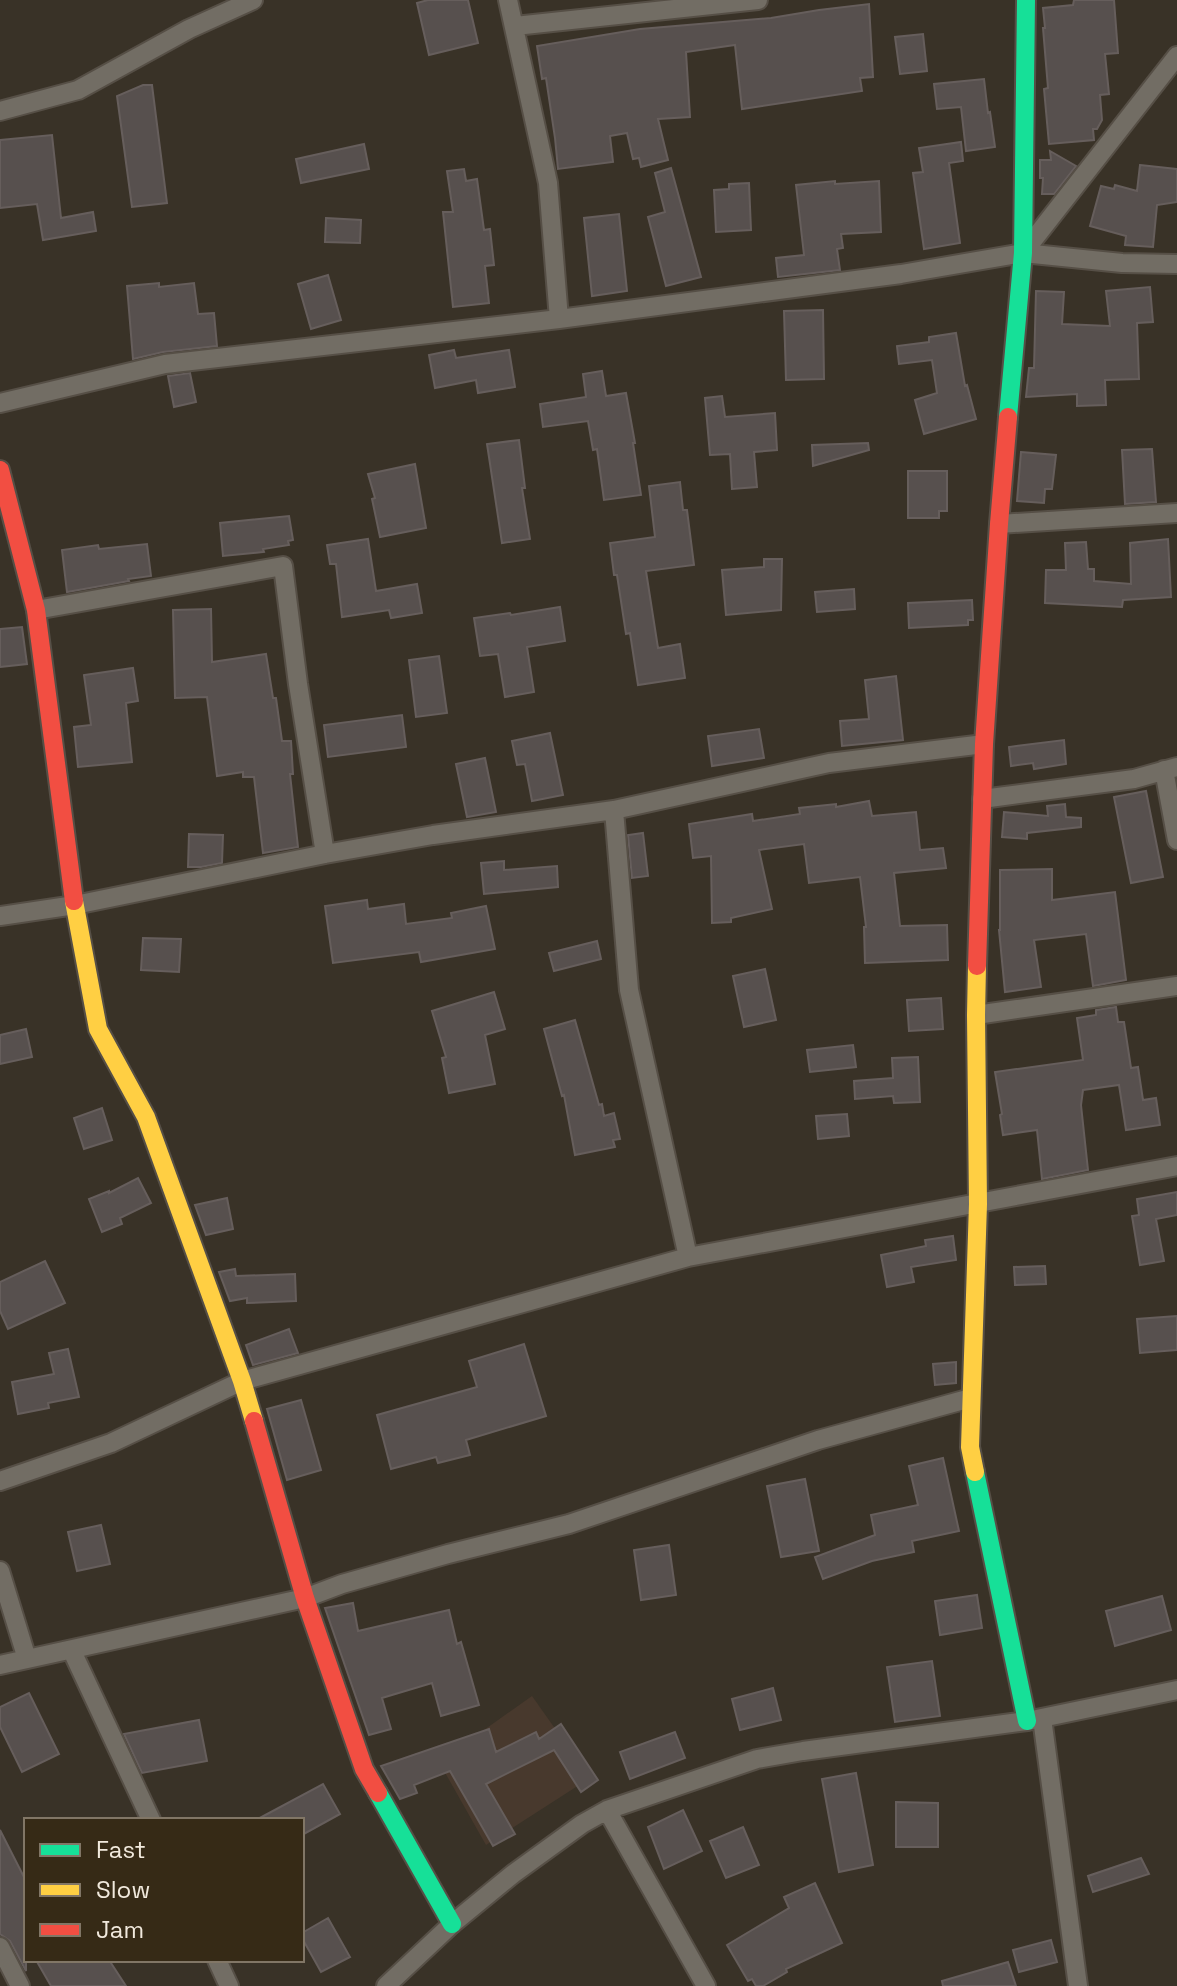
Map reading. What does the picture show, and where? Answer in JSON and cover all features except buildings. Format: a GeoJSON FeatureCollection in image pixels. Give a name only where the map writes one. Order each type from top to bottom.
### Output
{"type":"FeatureCollection","features":[{"type":"Feature","properties":{"kind":"street"},"geometry":{"type":"LineString","coordinates":[[0,111],[78,90],[189,29],[253,0]]}},
{"type":"Feature","properties":{"kind":"street"},"geometry":{"type":"LineString","coordinates":[[508,0],[548,183],[559,319]]}},
{"type":"Feature","properties":{"kind":"street"},"geometry":{"type":"LineString","coordinates":[[515,26],[758,0]]}},
{"type":"Feature","properties":{"kind":"street"},"geometry":{"type":"LineString","coordinates":[[1026,0],[1023,253],[999,524],[984,744],[976,1015],[978,1204],[970,1447],[1035,1720],[1078,1986]]}},
{"type":"Feature","properties":{"kind":"street"},"geometry":{"type":"LineString","coordinates":[[1023,253],[1177,56]]}},
{"type":"Feature","properties":{"kind":"street"},"geometry":{"type":"LineString","coordinates":[[0,403],[165,364],[559,319],[901,274],[1023,253],[1122,263],[1177,264]]}},
{"type":"Feature","properties":{"kind":"street"},"geometry":{"type":"LineString","coordinates":[[0,470],[36,610],[75,905],[98,1029],[146,1117],[242,1381],[305,1598],[364,1769],[452,1924]]}},
{"type":"Feature","properties":{"kind":"street"},"geometry":{"type":"LineString","coordinates":[[999,524],[1177,513]]}},
{"type":"Feature","properties":{"kind":"street"},"geometry":{"type":"LineString","coordinates":[[36,610],[283,566],[325,854]]}},
{"type":"Feature","properties":{"kind":"street"},"geometry":{"type":"LineString","coordinates":[[0,916],[75,905],[433,835],[614,810],[829,763],[984,744]]}},
{"type":"Feature","properties":{"kind":"street"},"geometry":{"type":"LineString","coordinates":[[982,799],[1134,779],[1170,768],[1177,840]]}},
{"type":"Feature","properties":{"kind":"street"},"geometry":{"type":"LineString","coordinates":[[614,810],[629,990],[688,1257]]}},
{"type":"Feature","properties":{"kind":"street"},"geometry":{"type":"LineString","coordinates":[[976,1015],[1177,986]]}},
{"type":"Feature","properties":{"kind":"street"},"geometry":{"type":"LineString","coordinates":[[0,1481],[111,1443],[242,1381],[688,1257],[1177,1166]]}},
{"type":"Feature","properties":{"kind":"street"},"geometry":{"type":"LineString","coordinates":[[0,1665],[305,1598],[342,1584],[448,1554],[569,1524],[818,1440],[971,1398]]}},
{"type":"Feature","properties":{"kind":"street"},"geometry":{"type":"LineString","coordinates":[[0,1571],[27,1659]]}},
{"type":"Feature","properties":{"kind":"street"},"geometry":{"type":"LineString","coordinates":[[72,1651],[150,1818]]}},
{"type":"Feature","properties":{"kind":"street"},"geometry":{"type":"LineString","coordinates":[[386,1986],[452,1924],[513,1874],[582,1824],[607,1810],[757,1759],[1035,1720],[1177,1690]]}},
{"type":"Feature","properties":{"kind":"street"},"geometry":{"type":"LineString","coordinates":[[607,1810],[706,1986]]}},
{"type":"Feature","properties":{"kind":"street"},"geometry":{"type":"LineString","coordinates":[[0,1947],[20,1986]]}},
{"type":"Feature","properties":{"kind":"street"},"geometry":{"type":"LineString","coordinates":[[218,1962],[229,1986]]}},
{"type":"Feature","properties":{"kind":"shaded area"},"geometry":{"type":"Polygon","coordinates":[[[532,1696],[590,1778],[486,1845],[439,1762],[532,1696]]]}},
{"type":"Feature","properties":{"kind":"traffic: fast"},"geometry":{"type":"LineString","coordinates":[[1008,417],[1023,253],[1026,0]]}},
{"type":"Feature","properties":{"kind":"traffic: fast"},"geometry":{"type":"LineString","coordinates":[[975,1472],[1027,1721]]}},
{"type":"Feature","properties":{"kind":"traffic: fast"},"geometry":{"type":"LineString","coordinates":[[378,1793],[452,1924]]}},
{"type":"Feature","properties":{"kind":"traffic: slow"},"geometry":{"type":"LineString","coordinates":[[74,901],[98,1029],[146,1117],[254,1421]]}},
{"type":"Feature","properties":{"kind":"traffic: slow"},"geometry":{"type":"LineString","coordinates":[[975,1472],[970,1447],[978,1204],[977,966]]}},
{"type":"Feature","properties":{"kind":"traffic: jam"},"geometry":{"type":"LineString","coordinates":[[977,966],[984,744],[1008,417]]}},
{"type":"Feature","properties":{"kind":"traffic: jam"},"geometry":{"type":"LineString","coordinates":[[0,470],[36,610],[74,901]]}},
{"type":"Feature","properties":{"kind":"traffic: jam"},"geometry":{"type":"LineString","coordinates":[[254,1421],[305,1598],[364,1769],[378,1793]]}}]}
